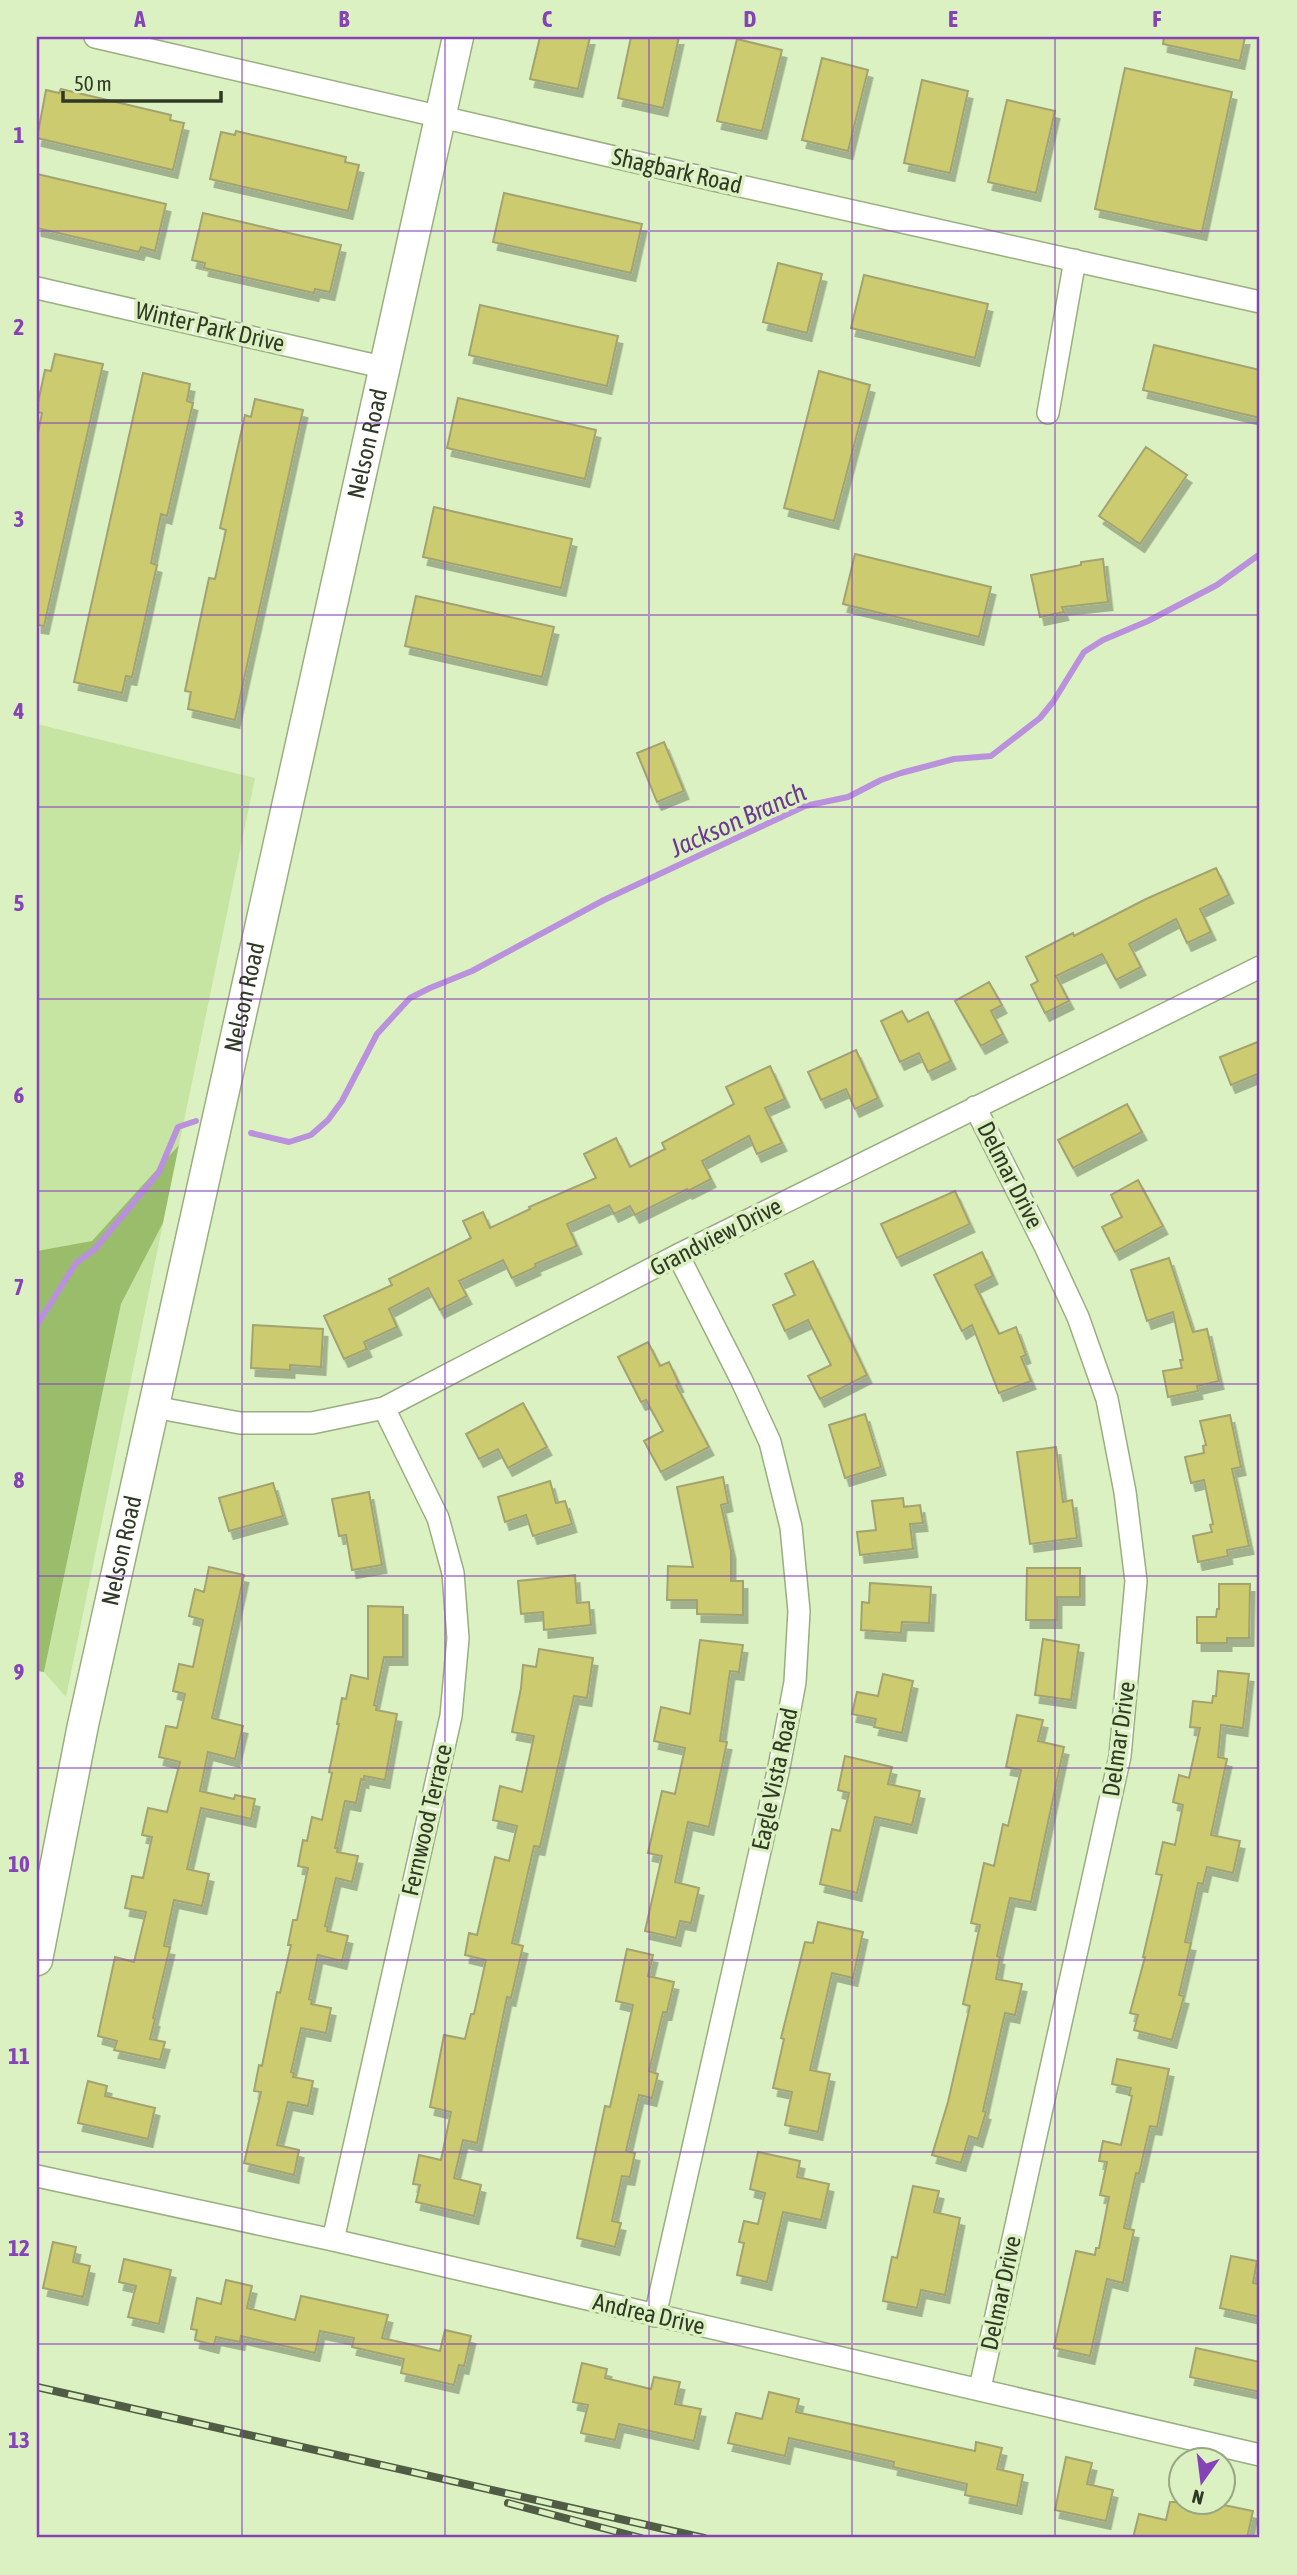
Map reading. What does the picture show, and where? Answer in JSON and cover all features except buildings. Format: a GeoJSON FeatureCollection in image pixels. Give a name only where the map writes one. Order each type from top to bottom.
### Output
{"type":"FeatureCollection","features":[{"type":"Feature","properties":{"kind":"street","name":"Shagbark Road"},"geometry":{"type":"LineString","coordinates":[[95,37],[1214,294],[1260,302]]}},
{"type":"Feature","properties":{"kind":"street","name":"Nelson Road"},"geometry":{"type":"LineString","coordinates":[[37,1960],[83,1725],[457,37]]}},
{"type":"Feature","properties":{"kind":"street"},"geometry":{"type":"LineString","coordinates":[[1048,413],[1075,260]]}},
{"type":"Feature","properties":{"kind":"street","name":"Winter Park Drive"},"geometry":{"type":"LineString","coordinates":[[37,288],[382,367]]}},
{"type":"Feature","properties":{"kind":"street","name":"Grandview Drive"},"geometry":{"type":"LineString","coordinates":[[154,1407],[240,1423],[312,1423],[384,1408],[678,1255],[1260,967]]}},
{"type":"Feature","properties":{"kind":"street","name":"Delmar Drive"},"geometry":{"type":"LineString","coordinates":[[975,1107],[1078,1317],[1107,1399],[1125,1492],[1136,1581],[1120,1756],[980,2388]]}},
{"type":"Feature","properties":{"kind":"street","name":"Eagle Vista Road"},"geometry":{"type":"LineString","coordinates":[[655,2316],[779,1767],[794,1682],[799,1611],[791,1527],[770,1442],[678,1255]]}},
{"type":"Feature","properties":{"kind":"street","name":"Fernwood Terrace"},"geometry":{"type":"LineString","coordinates":[[333,2240],[451,1716],[458,1638],[453,1573],[438,1518],[384,1408]]}},
{"type":"Feature","properties":{"kind":"street","name":"Andrea Drive"},"geometry":{"type":"LineString","coordinates":[[37,2176],[333,2240],[1260,2455]]}},
{"type":"Feature","properties":{"kind":"green space"},"geometry":{"type":"Polygon","coordinates":[[[37,724],[255,778],[179,1145],[92,1242],[37,1251],[37,724]]]}},
{"type":"Feature","properties":{"kind":"green space"},"geometry":{"type":"Polygon","coordinates":[[[179,1145],[163,1223],[121,1304],[44,1672],[37,1671],[37,1251],[92,1241],[179,1145]]]}},
{"type":"Feature","properties":{"kind":"green space"},"geometry":{"type":"Polygon","coordinates":[[[163,1223],[66,1697],[44,1672],[121,1304],[163,1223]]]}},
{"type":"Feature","properties":{"kind":"waterway","name":"Jackson Branch"},"geometry":{"type":"LineString","coordinates":[[251,1133],[289,1142],[311,1135],[328,1120],[342,1101],[377,1034],[410,998],[472,971],[604,900],[805,806],[848,797],[901,773],[954,759],[991,756],[1040,718],[1084,652],[1103,640],[1148,621],[1217,585],[1260,554]]}},
{"type":"Feature","properties":{"kind":"waterway","name":"Jackson Branch"},"geometry":{"type":"LineString","coordinates":[[37,1325],[76,1263],[95,1249],[159,1172],[178,1127],[196,1121]]}},
{"type":"Feature","properties":{"kind":"railway"},"geometry":{"type":"LineString","coordinates":[[37,2387],[704,2538]]}},
{"type":"Feature","properties":{"kind":"railway"},"geometry":{"type":"LineString","coordinates":[[508,2503],[641,2538]]}}]}
